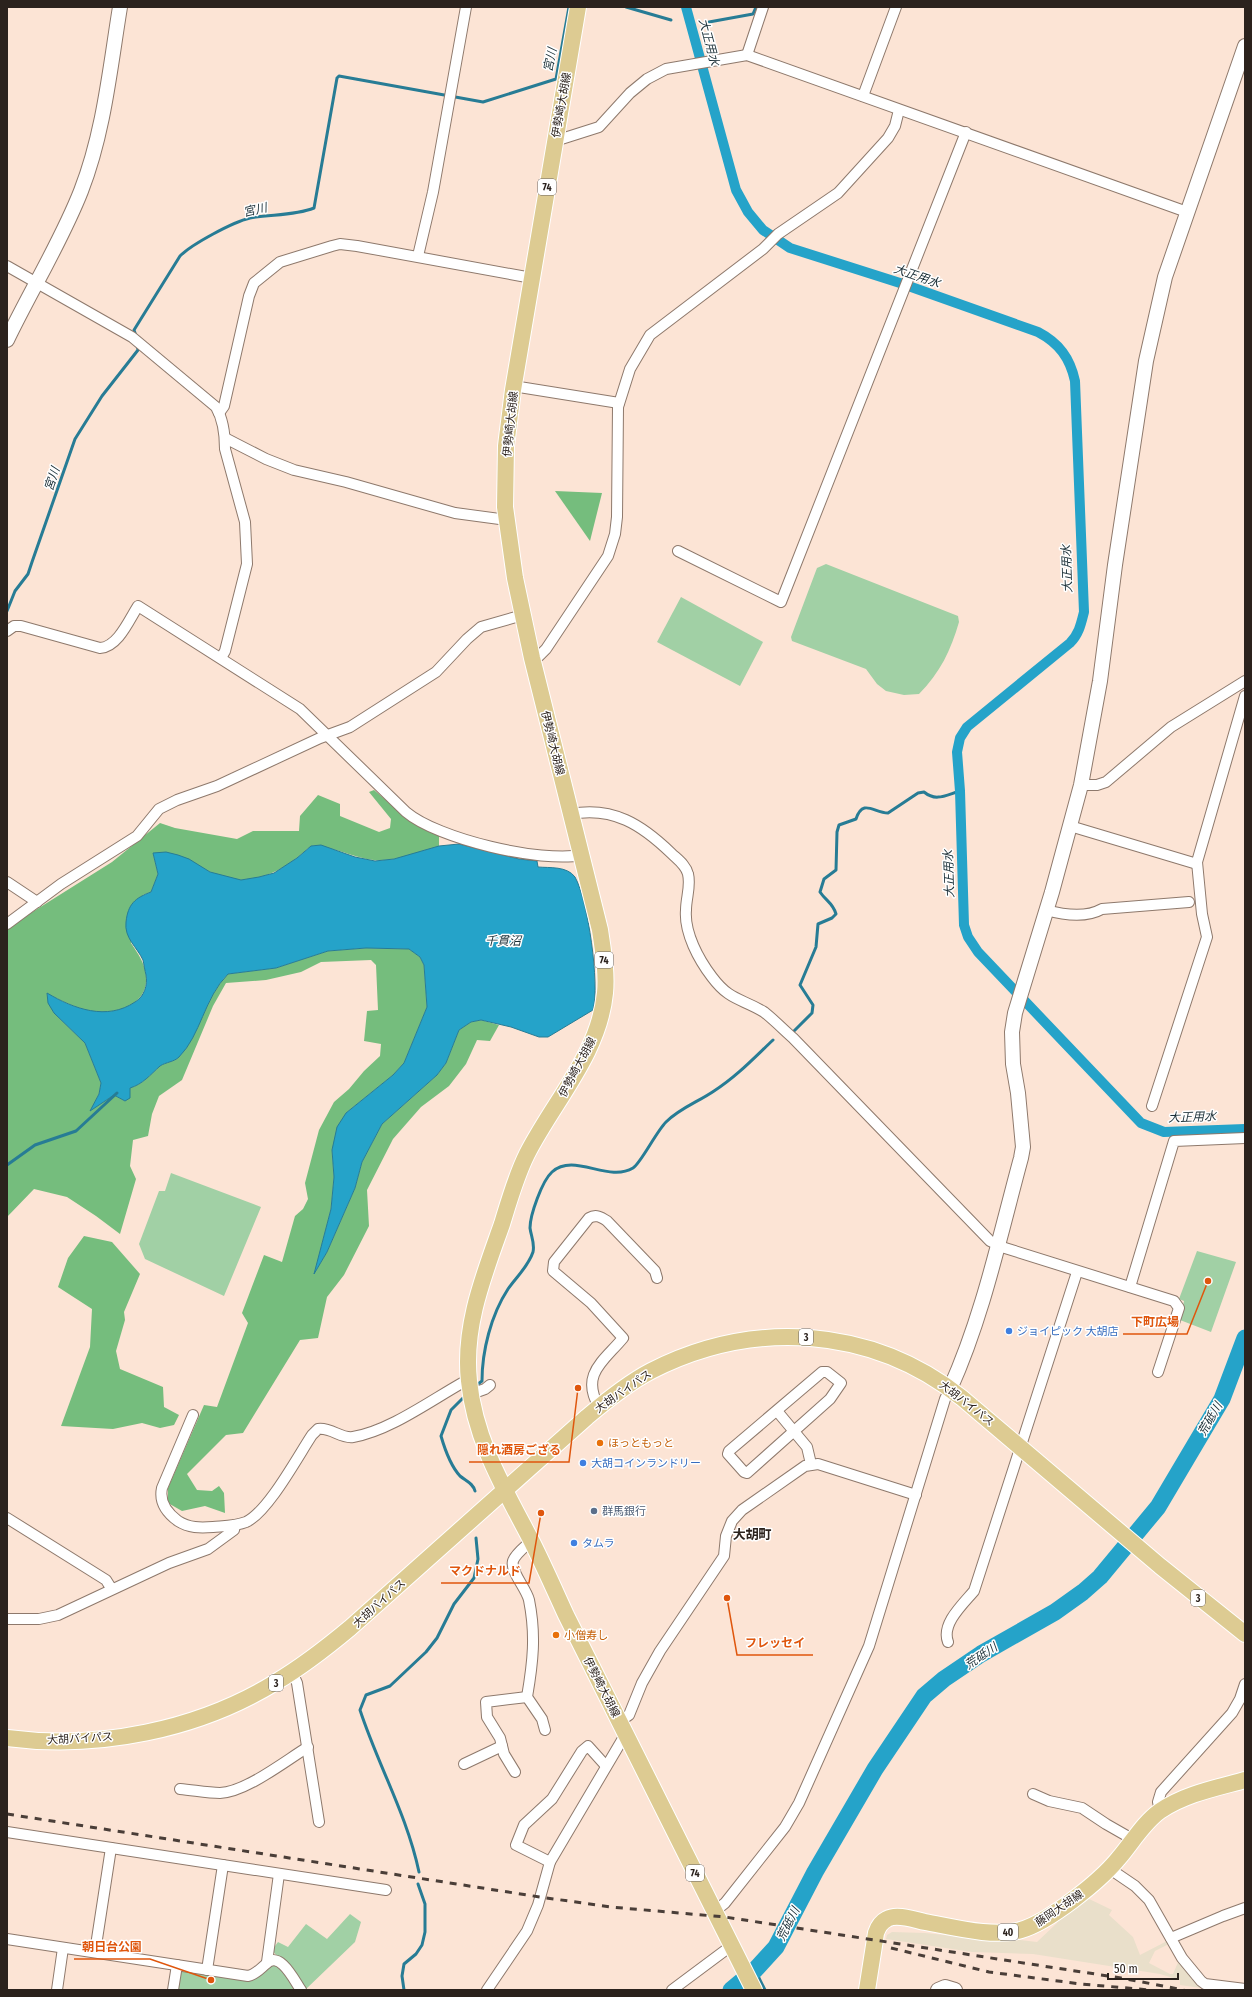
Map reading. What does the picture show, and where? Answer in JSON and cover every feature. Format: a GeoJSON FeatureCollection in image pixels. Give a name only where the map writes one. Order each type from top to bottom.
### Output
{"type":"FeatureCollection","features":[{"type":"Feature","properties":{"kind":"main road","name":"伊勢崎大胡線"},"geometry":{"type":"LineString","coordinates":[[578,7],[514,386],[506,446],[505,507],[523,615],[532,658],[582,855],[602,944],[606,979],[602,1008],[589,1048],[531,1146],[517,1179],[475,1307],[468,1350],[470,1388],[483,1442],[504,1490],[531,1541],[622,1728],[754,1990]]}},
{"type":"Feature","properties":{"kind":"main road","name":"大胡バイパス"},"geometry":{"type":"LineString","coordinates":[[7,1738],[31,1740],[85,1740],[126,1736],[163,1728],[198,1718],[239,1702],[292,1672],[350,1628],[599,1407],[642,1376],[678,1358],[730,1342],[765,1337],[812,1338],[855,1345],[905,1363],[950,1388],[1099,1515],[1245,1634]]}},
{"type":"Feature","properties":{"kind":"main road","name":"藤岡大胡線"},"geometry":{"type":"LineString","coordinates":[[867,1990],[876,1933],[878,1928],[886,1919],[899,1917],[966,1929],[1014,1932],[1028,1927],[1042,1920],[1080,1894],[1110,1869],[1160,1811],[1170,1804],[1197,1793],[1245,1780]]}},
{"type":"Feature","properties":{"kind":"street"},"geometry":{"type":"LineString","coordinates":[[7,340],[32,279],[94,148],[105,106],[120,7]]}},
{"type":"Feature","properties":{"kind":"street"},"geometry":{"type":"LineString","coordinates":[[418,256],[433,192],[466,7]]}},
{"type":"Feature","properties":{"kind":"street"},"geometry":{"type":"LineString","coordinates":[[747,55],[763,7]]}},
{"type":"Feature","properties":{"kind":"street"},"geometry":{"type":"LineString","coordinates":[[863,96],[896,7]]}},
{"type":"Feature","properties":{"kind":"street"},"geometry":{"type":"LineString","coordinates":[[715,1911],[725,1902],[785,1827],[799,1803],[869,1646],[945,1399],[966,1350],[997,1245],[1021,1158],[1022,1147],[1012,1048],[1012,1032],[1021,988],[1046,910],[1081,785],[1100,681],[1115,565],[1146,361],[1165,277],[1245,46]]}},
{"type":"Feature","properties":{"kind":"street"},"geometry":{"type":"LineString","coordinates":[[555,141],[599,127],[630,93],[647,79],[666,69],[747,55],[1187,212]]}},
{"type":"Feature","properties":{"kind":"street"},"geometry":{"type":"LineString","coordinates":[[532,658],[539,656],[546,649],[608,556],[615,534],[617,517],[619,403],[630,369],[650,335],[767,246],[778,234],[838,193],[890,135],[895,126],[899,110]]}},
{"type":"Feature","properties":{"kind":"street"},"geometry":{"type":"LineString","coordinates":[[678,551],[781,602],[966,132]]}},
{"type":"Feature","properties":{"kind":"street"},"geometry":{"type":"LineString","coordinates":[[219,414],[224,406],[248,296],[254,283],[280,262],[340,244],[418,256],[532,278]]}},
{"type":"Feature","properties":{"kind":"street"},"geometry":{"type":"LineString","coordinates":[[7,266],[132,337],[216,407],[225,438],[225,449],[245,522],[247,564],[225,651],[221,658]]}},
{"type":"Feature","properties":{"kind":"street"},"geometry":{"type":"LineString","coordinates":[[7,322],[32,279]]}},
{"type":"Feature","properties":{"kind":"street"},"geometry":{"type":"LineString","coordinates":[[514,386],[619,403]]}},
{"type":"Feature","properties":{"kind":"street"},"geometry":{"type":"LineString","coordinates":[[225,438],[266,459],[294,470],[346,482],[455,513],[507,520]]}},
{"type":"Feature","properties":{"kind":"street"},"geometry":{"type":"LineString","coordinates":[[7,631],[14,626],[21,626],[100,648],[106,648],[114,643],[138,606],[300,709],[406,812],[426,826],[438,831],[511,852],[582,855]]}},
{"type":"Feature","properties":{"kind":"street"},"geometry":{"type":"LineString","coordinates":[[7,924],[95,862],[137,836],[159,809],[177,800],[217,786],[328,735],[350,727],[436,672],[467,639],[484,625],[523,615]]}},
{"type":"Feature","properties":{"kind":"street"},"geometry":{"type":"LineString","coordinates":[[1081,785],[1097,785],[1106,782],[1171,727],[1245,681]]}},
{"type":"Feature","properties":{"kind":"street"},"geometry":{"type":"LineString","coordinates":[[1152,1106],[1207,936],[1202,914],[1197,864],[1245,696]]}},
{"type":"Feature","properties":{"kind":"street"},"geometry":{"type":"LineString","coordinates":[[571,814],[587,812],[600,813],[627,819],[660,842],[685,866],[688,873],[689,886],[685,912],[688,930],[696,951],[712,977],[728,995],[764,1013],[794,1038],[986,1237],[997,1245],[1077,1272],[1174,1301],[1178,1308],[1158,1372]]}},
{"type":"Feature","properties":{"kind":"street"},"geometry":{"type":"LineString","coordinates":[[1070,826],[1197,864]]}},
{"type":"Feature","properties":{"kind":"street"},"geometry":{"type":"LineString","coordinates":[[7,882],[38,902]]}},
{"type":"Feature","properties":{"kind":"street"},"geometry":{"type":"LineString","coordinates":[[1046,910],[1058,913],[1092,914],[1102,908],[1189,902]]}},
{"type":"Feature","properties":{"kind":"street"},"geometry":{"type":"LineString","coordinates":[[1130,1287],[1174,1141],[1245,1138]]}},
{"type":"Feature","properties":{"kind":"street"},"geometry":{"type":"LineString","coordinates":[[599,1407],[593,1395],[594,1371],[623,1338],[591,1303],[553,1271],[554,1262],[590,1218],[593,1216],[599,1216],[607,1221],[654,1271],[657,1278]]}},
{"type":"Feature","properties":{"kind":"street"},"geometry":{"type":"LineString","coordinates":[[948,1642],[947,1634],[951,1621],[974,1591],[1077,1272]]}},
{"type":"Feature","properties":{"kind":"street"},"geometry":{"type":"LineString","coordinates":[[822,1372],[827,1372],[841,1383],[830,1399],[747,1472],[744,1472],[728,1454],[777,1411],[822,1372]]}},
{"type":"Feature","properties":{"kind":"street"},"geometry":{"type":"LineString","coordinates":[[193,1415],[162,1488],[161,1494],[163,1504],[172,1516],[189,1526],[198,1528],[235,1525],[250,1520],[266,1505],[312,1435],[318,1429],[330,1429],[351,1437],[367,1433],[406,1416],[462,1383],[470,1388],[486,1389],[490,1385]]}},
{"type":"Feature","properties":{"kind":"street"},"geometry":{"type":"LineString","coordinates":[[777,1411],[807,1447],[811,1464]]}},
{"type":"Feature","properties":{"kind":"street"},"geometry":{"type":"LineString","coordinates":[[487,1990],[532,1922],[550,1862],[606,1766],[642,1683],[660,1650],[724,1556],[726,1536],[732,1520],[742,1510],[805,1466],[811,1464],[818,1464],[916,1495]]}},
{"type":"Feature","properties":{"kind":"street"},"geometry":{"type":"LineString","coordinates":[[7,1518],[106,1580],[111,1588]]}},
{"type":"Feature","properties":{"kind":"street"},"geometry":{"type":"LineString","coordinates":[[7,1619],[39,1619],[58,1615],[111,1588],[168,1563],[208,1549],[234,1530],[235,1525]]}},
{"type":"Feature","properties":{"kind":"street"},"geometry":{"type":"LineString","coordinates":[[531,1541],[513,1560],[512,1566],[527,1593],[532,1620],[534,1653],[527,1696],[542,1719],[545,1730]]}},
{"type":"Feature","properties":{"kind":"street"},"geometry":{"type":"LineString","coordinates":[[292,1672],[297,1683],[320,1822]]}},
{"type":"Feature","properties":{"kind":"street"},"geometry":{"type":"LineString","coordinates":[[1160,1811],[1158,1802],[1161,1792],[1232,1713],[1240,1699],[1245,1684]]}},
{"type":"Feature","properties":{"kind":"street"},"geometry":{"type":"LineString","coordinates":[[515,1772],[504,1754],[496,1730],[487,1717],[486,1702],[527,1696]]}},
{"type":"Feature","properties":{"kind":"street"},"geometry":{"type":"LineString","coordinates":[[464,1764],[502,1746]]}},
{"type":"Feature","properties":{"kind":"street"},"geometry":{"type":"LineString","coordinates":[[550,1862],[518,1848],[516,1845],[524,1825],[552,1799],[582,1751],[588,1746],[606,1766]]}},
{"type":"Feature","properties":{"kind":"street"},"geometry":{"type":"LineString","coordinates":[[180,1789],[219,1793],[237,1790],[248,1785],[308,1747]]}},
{"type":"Feature","properties":{"kind":"street"},"geometry":{"type":"LineString","coordinates":[[1033,1794],[1049,1801],[1082,1808],[1134,1840]]}},
{"type":"Feature","properties":{"kind":"street"},"geometry":{"type":"LineString","coordinates":[[7,1832],[386,1890]]}},
{"type":"Feature","properties":{"kind":"street"},"geometry":{"type":"LineString","coordinates":[[95,1952],[111,1848]]}},
{"type":"Feature","properties":{"kind":"street"},"geometry":{"type":"LineString","coordinates":[[207,1970],[223,1865]]}},
{"type":"Feature","properties":{"kind":"street"},"geometry":{"type":"LineString","coordinates":[[1110,1869],[1135,1886],[1149,1900],[1182,1958],[1201,1982],[1205,1984],[1245,1989]]}},
{"type":"Feature","properties":{"kind":"street"},"geometry":{"type":"LineString","coordinates":[[267,1962],[279,1874]]}},
{"type":"Feature","properties":{"kind":"street"},"geometry":{"type":"LineString","coordinates":[[1171,1938],[1222,1916],[1245,1908]]}},
{"type":"Feature","properties":{"kind":"street"},"geometry":{"type":"LineString","coordinates":[[7,1939],[248,1976],[252,1976],[267,1962],[276,1961],[283,1964],[301,1990]]}},
{"type":"Feature","properties":{"kind":"street"},"geometry":{"type":"LineString","coordinates":[[57,1990],[63,1948]]}},
{"type":"Feature","properties":{"kind":"street"},"geometry":{"type":"LineString","coordinates":[[672,1990],[732,1948]]}},
{"type":"Feature","properties":{"kind":"street"},"geometry":{"type":"LineString","coordinates":[[173,1990],[177,1965]]}},
{"type":"Feature","properties":{"kind":"street"},"geometry":{"type":"LineString","coordinates":[[938,1990],[946,1987],[955,1990]]}},
{"type":"Feature","properties":{"kind":"shaded area"},"geometry":{"type":"Polygon","coordinates":[[[1085,1897],[1112,1910],[1109,1915],[1133,1937],[1140,1955],[1167,1941],[1169,1944],[1155,1951],[1149,1963],[1170,1974],[1173,1974],[1179,1960],[1201,1988],[1180,1985],[1180,1980],[1160,1974],[1033,1954],[972,1952],[886,1939],[887,1935],[892,1932],[925,1933],[1003,1941],[1020,1940],[1037,1942],[1057,1923],[1064,1911],[1085,1897]]]}},
{"type":"Feature","properties":{"kind":"green space"},"geometry":{"type":"Polygon","coordinates":[[[555,491],[602,493],[590,541],[555,491]]]}},
{"type":"Feature","properties":{"kind":"green space"},"geometry":{"type":"Polygon","coordinates":[[[826,564],[958,616],[959,622],[956,632],[944,661],[933,678],[919,694],[904,695],[886,691],[877,684],[866,669],[792,641],[791,637],[817,568],[826,564]]]}},
{"type":"Feature","properties":{"kind":"green space"},"geometry":{"type":"Polygon","coordinates":[[[681,597],[763,642],[740,686],[657,642],[681,597]]]}},
{"type":"Feature","properties":{"kind":"green space"},"geometry":{"type":"Polygon","coordinates":[[[374,790],[412,822],[439,836],[439,846],[391,860],[374,860],[324,847],[312,846],[279,870],[265,876],[242,880],[219,876],[178,856],[153,853],[158,874],[151,892],[143,895],[131,943],[141,959],[145,971],[145,986],[142,995],[136,1002],[128,1007],[109,1012],[99,1012],[79,1008],[47,994],[54,1013],[85,1043],[101,1083],[99,1094],[91,1110],[114,1095],[125,1101],[130,1088],[143,1082],[160,1066],[179,1057],[192,1038],[213,994],[228,974],[276,968],[328,951],[366,948],[409,949],[420,957],[424,965],[427,1007],[404,1063],[393,1075],[346,1113],[332,1150],[334,1177],[331,1209],[315,1272],[327,1252],[355,1188],[362,1162],[382,1124],[437,1075],[446,1063],[459,1030],[471,1022],[481,1020],[499,1025],[490,1041],[477,1040],[466,1064],[449,1086],[421,1107],[393,1139],[367,1190],[369,1226],[344,1275],[327,1297],[318,1338],[300,1340],[243,1433],[226,1435],[187,1474],[197,1490],[212,1491],[219,1486],[224,1493],[225,1513],[205,1506],[182,1511],[168,1503],[168,1488],[204,1405],[217,1407],[248,1323],[242,1313],[264,1255],[282,1262],[295,1216],[303,1209],[308,1199],[305,1183],[319,1130],[334,1102],[349,1089],[364,1071],[380,1056],[381,1044],[364,1041],[367,1011],[378,1010],[376,965],[371,960],[321,962],[301,972],[266,980],[226,983],[213,1006],[182,1080],[159,1096],[152,1114],[148,1136],[133,1140],[130,1166],[136,1179],[120,1234],[67,1197],[34,1189],[7,1217],[7,928],[112,862],[160,823],[175,828],[237,839],[253,831],[299,831],[300,816],[318,795],[340,804],[340,816],[379,832],[390,828],[391,819],[369,792],[374,790]]]}},
{"type":"Feature","properties":{"kind":"green space"},"geometry":{"type":"Polygon","coordinates":[[[171,1173],[261,1207],[224,1296],[145,1259],[139,1244],[159,1191],[165,1191],[171,1173]]]}},
{"type":"Feature","properties":{"kind":"green space"},"geometry":{"type":"Polygon","coordinates":[[[84,1236],[112,1242],[140,1274],[124,1312],[125,1320],[116,1351],[120,1369],[163,1387],[164,1407],[179,1415],[174,1425],[160,1428],[142,1423],[113,1429],[61,1426],[90,1347],[92,1309],[58,1287],[68,1258],[84,1236]]]}},
{"type":"Feature","properties":{"kind":"green space"},"geometry":{"type":"Polygon","coordinates":[[[1197,1251],[1236,1262],[1211,1332],[1180,1320],[1184,1301],[1179,1299],[1197,1251]]]}},
{"type":"Feature","properties":{"kind":"green space"},"geometry":{"type":"Polygon","coordinates":[[[350,1914],[361,1922],[355,1942],[305,1990],[272,1950],[278,1942],[288,1947],[306,1924],[327,1939],[350,1914]]]}},
{"type":"Feature","properties":{"kind":"green space"},"geometry":{"type":"Polygon","coordinates":[[[277,1964],[295,1988],[293,1990],[177,1990],[180,1969],[250,1981],[277,1964]]]}},
{"type":"Feature","properties":{"kind":"water","name":"千貫沼"},"geometry":{"type":"Polygon","coordinates":[[[459,844],[519,859],[537,861],[538,867],[563,869],[572,873],[580,888],[592,943],[595,982],[593,1010],[548,1037],[539,1037],[511,1027],[481,1020],[471,1022],[459,1030],[446,1063],[437,1075],[382,1124],[362,1162],[355,1188],[327,1252],[314,1274],[331,1209],[334,1177],[332,1150],[337,1127],[346,1113],[393,1075],[404,1063],[427,1007],[424,965],[420,957],[409,949],[366,948],[328,951],[276,968],[228,974],[213,994],[193,1038],[179,1057],[160,1066],[143,1082],[130,1088],[130,1098],[125,1101],[114,1095],[90,1111],[99,1094],[101,1083],[85,1043],[54,1013],[48,1003],[47,993],[79,1008],[102,1012],[124,1008],[141,997],[146,987],[146,975],[143,960],[129,938],[126,922],[128,911],[133,902],[151,892],[158,874],[153,853],[166,852],[178,855],[189,859],[210,872],[241,880],[274,873],[297,858],[311,846],[321,845],[355,857],[375,861],[394,859],[439,846],[459,844]]]}},
{"type":"Feature","properties":{"kind":"waterway","name":"宮川"},"geometry":{"type":"LineString","coordinates":[[136,336],[134,330],[180,256],[186,251],[213,234],[243,220],[290,214],[314,208],[337,78],[339,76],[483,102],[556,79],[569,7]]}},
{"type":"Feature","properties":{"kind":"waterway","name":"宮川"},"geometry":{"type":"LineString","coordinates":[[626,7],[671,20]]}},
{"type":"Feature","properties":{"kind":"waterway","name":"大正用水"},"geometry":{"type":"LineString","coordinates":[[686,7],[736,190],[748,212],[763,230],[790,248],[900,283],[1038,332],[1058,346],[1067,358],[1075,381],[1084,612],[1081,625],[1073,640],[967,727],[960,738],[957,752],[960,791],[964,925],[968,937],[978,952],[1141,1123],[1164,1132],[1245,1129]]}},
{"type":"Feature","properties":{"kind":"waterway","name":"宮川"},"geometry":{"type":"LineString","coordinates":[[709,22],[753,14],[756,7]]}},
{"type":"Feature","properties":{"kind":"waterway","name":"宮川"},"geometry":{"type":"LineString","coordinates":[[688,24],[694,25]]}},
{"type":"Feature","properties":{"kind":"waterway","name":"宮川"},"geometry":{"type":"LineString","coordinates":[[7,611],[15,591],[28,574],[75,439],[102,396],[138,350],[137,345]]}},
{"type":"Feature","properties":{"kind":"waterway"},"geometry":{"type":"LineString","coordinates":[[793,1032],[812,1013],[813,1005],[800,985],[816,947],[818,924],[832,918],[836,914],[835,910],[820,892],[824,879],[836,870],[837,832],[839,825],[856,819],[862,809],[866,808],[888,813],[918,793],[924,792],[933,797],[941,797],[960,791]]}},
{"type":"Feature","properties":{"kind":"waterway"},"geometry":{"type":"LineString","coordinates":[[478,1384],[482,1381],[482,1370],[486,1346],[492,1322],[502,1299],[525,1267],[533,1252],[530,1228],[532,1215],[537,1198],[548,1176],[561,1167],[570,1165],[613,1172],[623,1172],[633,1168],[662,1127],[671,1117],[730,1080],[773,1040]]}},
{"type":"Feature","properties":{"kind":"waterway"},"geometry":{"type":"LineString","coordinates":[[7,1165],[35,1145],[76,1131],[117,1093]]}},
{"type":"Feature","properties":{"kind":"waterway","name":"荒砥川"},"geometry":{"type":"LineString","coordinates":[[731,1990],[755,1970],[776,1947],[815,1872],[875,1769],[924,1696],[944,1679],[981,1654],[1055,1612],[1083,1592],[1100,1577],[1158,1507],[1222,1399],[1245,1338]]}},
{"type":"Feature","properties":{"kind":"waterway"},"geometry":{"type":"LineString","coordinates":[[466,1395],[451,1410],[441,1436],[453,1467],[460,1476],[471,1484],[475,1491]]}},
{"type":"Feature","properties":{"kind":"waterway"},"geometry":{"type":"LineString","coordinates":[[419,1872],[414,1851],[400,1810],[360,1710],[366,1695],[390,1686],[426,1652],[437,1638],[454,1604],[474,1578],[478,1559],[476,1538]]}},
{"type":"Feature","properties":{"kind":"waterway"},"geometry":{"type":"LineString","coordinates":[[404,1990],[402,1976],[404,1964],[416,1954],[422,1945],[425,1932],[425,1904],[418,1884]]}},
{"type":"Feature","properties":{"kind":"waterway"},"geometry":{"type":"LineString","coordinates":[[755,1970],[765,1990]]}},
{"type":"Feature","properties":{"kind":"railway"},"geometry":{"type":"LineString","coordinates":[[7,1814],[540,1897],[611,1907],[725,1917],[1121,1978],[1184,1990]]}},
{"type":"Feature","properties":{"kind":"railway"},"geometry":{"type":"LineString","coordinates":[[891,1948],[989,1972],[1081,1984],[1150,1990]]}},
{"type":"Feature","properties":{"kind":"place","name":"下町広場"},"geometry":{"type":"Point","coordinates":[1208,1281]}},
{"type":"Feature","properties":{"kind":"place","name":"ジョイピック 大胡店"},"geometry":{"type":"Point","coordinates":[1009,1331]}},
{"type":"Feature","properties":{"kind":"place","name":"隠れ酒房ござる"},"geometry":{"type":"Point","coordinates":[578,1388]}},
{"type":"Feature","properties":{"kind":"place","name":"ほっともっと"},"geometry":{"type":"Point","coordinates":[600,1443]}},
{"type":"Feature","properties":{"kind":"place","name":"大胡コインランドリー"},"geometry":{"type":"Point","coordinates":[583,1463]}},
{"type":"Feature","properties":{"kind":"place","name":"群馬銀行"},"geometry":{"type":"Point","coordinates":[594,1511]}},
{"type":"Feature","properties":{"kind":"place","name":"マクドナルド"},"geometry":{"type":"Point","coordinates":[541,1513]}},
{"type":"Feature","properties":{"kind":"place","name":"タムラ"},"geometry":{"type":"Point","coordinates":[574,1543]}},
{"type":"Feature","properties":{"kind":"place","name":"フレッセイ"},"geometry":{"type":"Point","coordinates":[727,1598]}},
{"type":"Feature","properties":{"kind":"place","name":"小僧寿し"},"geometry":{"type":"Point","coordinates":[556,1635]}},
{"type":"Feature","properties":{"kind":"place","name":"朝日台公園"},"geometry":{"type":"Point","coordinates":[211,1980]}},
{"type":"Feature","properties":{"kind":"district","name":"大胡町"},"geometry":{"type":"Point","coordinates":[752,1534]}}]}
